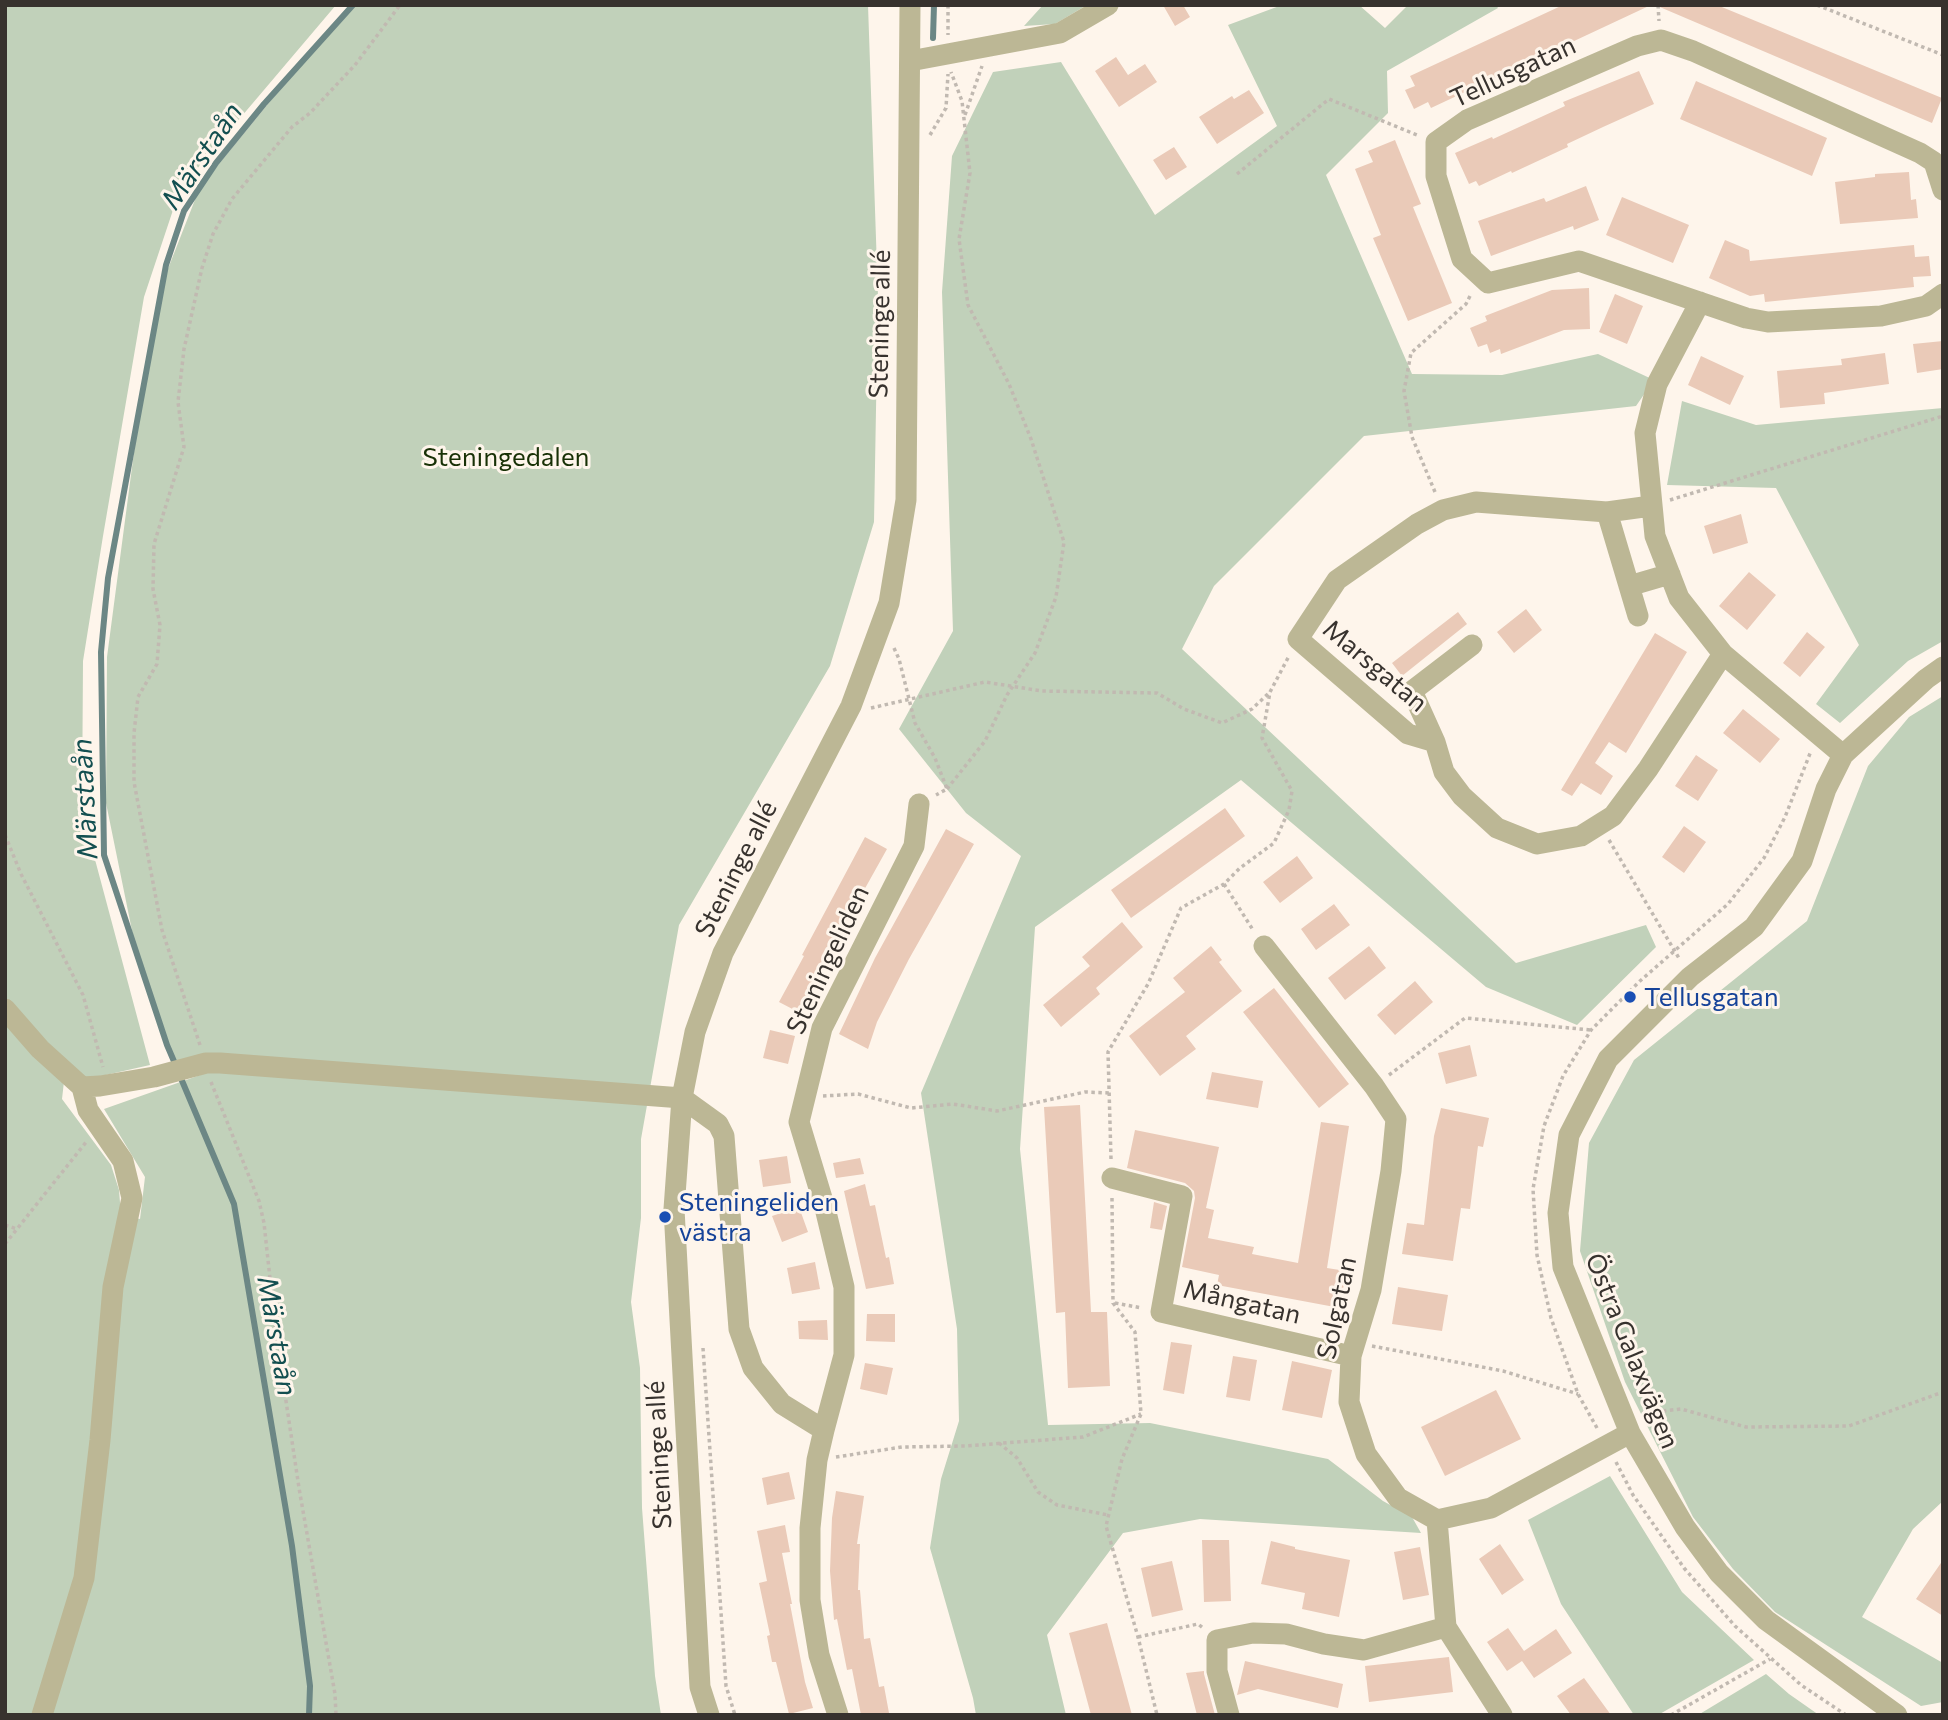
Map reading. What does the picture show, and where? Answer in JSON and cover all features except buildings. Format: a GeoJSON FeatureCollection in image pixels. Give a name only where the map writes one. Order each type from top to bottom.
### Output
{"type":"FeatureCollection","features":[{"type":"Feature","properties":{"kind":"street","name":"Steninge allé"},"geometry":{"type":"LineString","coordinates":[[709,1715],[700,1688],[674,1209],[682,1098],[695,1032],[723,953],[852,706],[889,603],[906,500],[910,5]]}},
{"type":"Feature","properties":{"kind":"street"},"geometry":{"type":"LineString","coordinates":[[910,61],[1060,33],[1108,5]]}},
{"type":"Feature","properties":{"kind":"street","name":"Tellusgatan"},"geometry":{"type":"LineString","coordinates":[[1481,276],[1462,259],[1436,176],[1436,142],[1467,120],[1637,46],[1661,40],[1693,51],[1920,153],[1934,162],[1943,190]]}},
{"type":"Feature","properties":{"kind":"street"},"geometry":{"type":"LineString","coordinates":[[1481,276],[1488,283],[1579,261],[1746,318],[1768,321],[1881,316],[1926,306],[1943,294]]}},
{"type":"Feature","properties":{"kind":"street"},"geometry":{"type":"LineString","coordinates":[[1700,302],[1657,384],[1645,433],[1655,536],[1679,598],[1723,654],[1843,755]]}},
{"type":"Feature","properties":{"kind":"street","name":"Marsgatan"},"geometry":{"type":"LineString","coordinates":[[1651,506],[1607,512],[1476,502],[1443,510],[1417,524],[1337,580],[1298,639],[1408,734],[1435,742],[1444,772],[1462,796],[1497,828],[1536,844],[1581,836],[1613,816],[1723,654]]}},
{"type":"Feature","properties":{"kind":"street"},"geometry":{"type":"LineString","coordinates":[[1607,512],[1639,616]]}},
{"type":"Feature","properties":{"kind":"street"},"geometry":{"type":"LineString","coordinates":[[1629,586],[1670,574]]}},
{"type":"Feature","properties":{"kind":"street"},"geometry":{"type":"LineString","coordinates":[[1435,742],[1412,691],[1472,645]]}},
{"type":"Feature","properties":{"kind":"street","name":"Östra Galaxvägen"},"geometry":{"type":"LineString","coordinates":[[1896,1715],[1766,1620],[1719,1573],[1685,1527],[1628,1426],[1563,1267],[1558,1213],[1569,1135],[1608,1059],[1690,977],[1754,927],[1802,861],[1826,789],[1843,755],[1926,679],[1943,667]]}},
{"type":"Feature","properties":{"kind":"street","name":"Steningeliden"},"geometry":{"type":"LineString","coordinates":[[838,1715],[819,1655],[810,1600],[810,1528],[817,1460],[844,1355],[844,1287],[825,1208],[799,1122],[821,1028],[914,846],[919,804]]}},
{"type":"Feature","properties":{"kind":"street","name":"Solgatan"},"geometry":{"type":"LineString","coordinates":[[1264,947],[1374,1086],[1396,1119],[1391,1171],[1371,1290],[1354,1349],[1349,1402],[1366,1454],[1398,1498],[1437,1520]]}},
{"type":"Feature","properties":{"kind":"street"},"geometry":{"type":"LineString","coordinates":[[5,1009],[40,1049],[91,1087],[154,1077],[203,1063],[682,1098],[719,1125],[724,1136],[739,1329],[752,1368],[782,1404],[824,1430]]}},
{"type":"Feature","properties":{"kind":"street"},"geometry":{"type":"LineString","coordinates":[[42,1715],[84,1578],[100,1440],[113,1287],[132,1198],[123,1161],[88,1110],[91,1087]]}},
{"type":"Feature","properties":{"kind":"street"},"geometry":{"type":"LineString","coordinates":[[1112,1178],[1182,1195],[1161,1312]]}},
{"type":"Feature","properties":{"kind":"street","name":"Mångatan"},"geometry":{"type":"LineString","coordinates":[[1161,1312],[1354,1349]]}},
{"type":"Feature","properties":{"kind":"street"},"geometry":{"type":"LineString","coordinates":[[1502,1715],[1447,1627],[1437,1520],[1491,1508],[1608,1446],[1628,1426]]}},
{"type":"Feature","properties":{"kind":"street"},"geometry":{"type":"LineString","coordinates":[[1229,1715],[1217,1671],[1217,1640],[1253,1633],[1286,1634],[1324,1644],[1364,1650],[1447,1627]]}},
{"type":"Feature","properties":{"kind":"path"},"geometry":{"type":"LineString","coordinates":[[336,1715],[335,1695],[299,1488],[276,1334],[264,1223],[259,1201],[203,1063],[162,930],[134,782],[134,733],[138,697],[157,664],[160,625],[153,589],[154,544],[184,447],[178,402],[184,349],[202,268],[213,233],[232,199],[292,127],[310,113],[355,65],[400,5]]}},
{"type":"Feature","properties":{"kind":"path"},"geometry":{"type":"LineString","coordinates":[[948,5],[948,52]]}},
{"type":"Feature","properties":{"kind":"path"},"geometry":{"type":"LineString","coordinates":[[1817,5],[1943,55]]}},
{"type":"Feature","properties":{"kind":"path"},"geometry":{"type":"LineString","coordinates":[[964,117],[989,45]]}},
{"type":"Feature","properties":{"kind":"path"},"geometry":{"type":"LineString","coordinates":[[919,804],[947,789],[985,741],[1013,686],[1035,653],[1056,597],[1064,542],[1031,439],[1009,384],[968,305],[959,239],[970,173],[962,101],[948,65],[946,108],[926,141]]}},
{"type":"Feature","properties":{"kind":"path"},"geometry":{"type":"LineString","coordinates":[[1237,174],[1329,99],[1436,142]]}},
{"type":"Feature","properties":{"kind":"path"},"geometry":{"type":"LineString","coordinates":[[1443,510],[1412,437],[1404,391],[1411,353],[1466,304],[1481,276]]}},
{"type":"Feature","properties":{"kind":"path"},"geometry":{"type":"LineString","coordinates":[[1651,506],[1943,416]]}},
{"type":"Feature","properties":{"kind":"path"},"geometry":{"type":"LineString","coordinates":[[1157,1715],[1106,1526],[1122,1459],[1141,1414],[1135,1332],[1113,1303],[1111,1093],[1108,1052],[1148,985],[1181,908],[1224,884],[1240,868],[1274,843],[1289,810],[1292,791],[1262,738],[1270,692],[1298,639]]}},
{"type":"Feature","properties":{"kind":"path"},"geometry":{"type":"LineString","coordinates":[[888,657],[893,644],[915,723],[935,758],[947,789]]}},
{"type":"Feature","properties":{"kind":"path"},"geometry":{"type":"LineString","coordinates":[[874,696],[869,708],[985,682],[1042,691],[1157,693],[1184,709],[1222,723],[1252,709],[1270,692]]}},
{"type":"Feature","properties":{"kind":"path"},"geometry":{"type":"LineString","coordinates":[[1817,733],[1785,817],[1764,858],[1728,904],[1591,1030],[1563,1076],[1544,1126],[1533,1189],[1537,1255],[1550,1318],[1578,1394],[1633,1494],[1685,1568],[1735,1626],[1801,1685],[1846,1715]]}},
{"type":"Feature","properties":{"kind":"path"},"geometry":{"type":"LineString","coordinates":[[1599,824],[1690,977]]}},
{"type":"Feature","properties":{"kind":"path"},"geometry":{"type":"LineString","coordinates":[[5,835],[21,874],[83,995],[103,1066],[91,1087]]}},
{"type":"Feature","properties":{"kind":"path"},"geometry":{"type":"LineString","coordinates":[[1224,884],[1264,947]]}},
{"type":"Feature","properties":{"kind":"path"},"geometry":{"type":"LineString","coordinates":[[1374,1086],[1465,1018],[1591,1030]]}},
{"type":"Feature","properties":{"kind":"path"},"geometry":{"type":"LineString","coordinates":[[804,1097],[858,1094],[911,1108],[953,1104],[997,1111],[1085,1092],[1111,1093]]}},
{"type":"Feature","properties":{"kind":"path"},"geometry":{"type":"LineString","coordinates":[[5,1244],[95,1131],[97,1124]]}},
{"type":"Feature","properties":{"kind":"path"},"geometry":{"type":"LineString","coordinates":[[5,1225],[17,1229]]}},
{"type":"Feature","properties":{"kind":"path"},"geometry":{"type":"LineString","coordinates":[[1113,1303],[1161,1312]]}},
{"type":"Feature","properties":{"kind":"path"},"geometry":{"type":"LineString","coordinates":[[703,1345],[726,1686],[735,1715]]}},
{"type":"Feature","properties":{"kind":"path"},"geometry":{"type":"LineString","coordinates":[[1354,1349],[1503,1371],[1578,1394]]}},
{"type":"Feature","properties":{"kind":"path"},"geometry":{"type":"LineString","coordinates":[[1628,1426],[1646,1412],[1681,1409],[1745,1427],[1849,1426],[1943,1392]]}},
{"type":"Feature","properties":{"kind":"path"},"geometry":{"type":"LineString","coordinates":[[817,1460],[902,1447],[1083,1437],[1141,1414]]}},
{"type":"Feature","properties":{"kind":"path"},"geometry":{"type":"LineString","coordinates":[[999,1443],[1017,1458],[1038,1492],[1057,1505],[1109,1515]]}},
{"type":"Feature","properties":{"kind":"path"},"geometry":{"type":"LineString","coordinates":[[1138,1637],[1198,1624],[1217,1640]]}},
{"type":"Feature","properties":{"kind":"path"},"geometry":{"type":"LineString","coordinates":[[1671,1715],[1771,1659]]}},
{"type":"Feature","properties":{"kind":"green space","name":"Steningedalen"},"geometry":{"type":"Polygon","coordinates":[[[5,5],[336,5],[180,189],[144,297],[103,536],[83,661],[82,811],[150,1065],[88,1079],[66,1064],[62,1099],[111,1165],[119,1190],[121,1215],[140,1219],[145,1177],[104,1109],[203,1074],[175,1062],[138,960],[106,803],[107,657],[141,399],[162,284],[200,187],[349,5],[868,5],[878,297],[874,522],[830,666],[679,925],[641,1139],[641,1218],[631,1302],[640,1368],[642,1508],[655,1676],[661,1715],[5,1715],[5,5]]]}},
{"type":"Feature","properties":{"kind":"green space"},"geometry":{"type":"Polygon","coordinates":[[[1043,5],[1087,5],[1055,24],[1024,26],[1043,5]]]}},
{"type":"Feature","properties":{"kind":"green space"},"geometry":{"type":"Polygon","coordinates":[[[1282,5],[1359,5],[1385,28],[1408,5],[1496,5],[1498,8],[1387,71],[1388,113],[1326,175],[1412,374],[1502,375],[1598,354],[1654,380],[1636,406],[1364,436],[1214,586],[1182,649],[1516,963],[1646,925],[1656,947],[1577,1025],[1486,987],[1241,780],[1035,927],[1020,1149],[1048,1425],[1150,1423],[1328,1459],[1383,1501],[1412,1517],[1421,1533],[1200,1519],[1123,1533],[1047,1635],[1066,1715],[976,1715],[930,1548],[941,1479],[959,1421],[957,1329],[921,1093],[1021,856],[966,813],[899,729],[953,631],[942,292],[952,156],[993,72],[1061,62],[1155,215],[1277,126],[1228,25],[1282,5]]]}},
{"type":"Feature","properties":{"kind":"green space"},"geometry":{"type":"Polygon","coordinates":[[[1682,401],[1756,425],[1943,408],[1943,641],[1908,661],[1840,723],[1816,704],[1859,645],[1776,488],[1667,485],[1682,401]]]}},
{"type":"Feature","properties":{"kind":"green space"},"geometry":{"type":"Polygon","coordinates":[[[1943,696],[1943,1501],[1913,1529],[1862,1617],[1943,1663],[1943,1702],[1921,1706],[1775,1612],[1733,1569],[1693,1517],[1625,1382],[1580,1251],[1589,1143],[1634,1060],[1807,921],[1868,766],[1909,717],[1943,696]]]}},
{"type":"Feature","properties":{"kind":"green space"},"geometry":{"type":"Polygon","coordinates":[[[1610,1476],[1682,1592],[1754,1660],[1658,1715],[1634,1715],[1561,1604],[1528,1520],[1610,1476]]]}},
{"type":"Feature","properties":{"kind":"green space"},"geometry":{"type":"Polygon","coordinates":[[[1766,1674],[1819,1715],[1698,1715],[1766,1674]]]}},
{"type":"Feature","properties":{"kind":"waterway","name":"Märstaån"},"geometry":{"type":"LineString","coordinates":[[176,1066],[104,855],[101,652],[108,578],[166,265],[184,211],[216,163],[264,104],[353,5]]}},
{"type":"Feature","properties":{"kind":"waterway"},"geometry":{"type":"LineString","coordinates":[[933,38],[934,5]]}},
{"type":"Feature","properties":{"kind":"waterway","name":"Märstaån"},"geometry":{"type":"LineString","coordinates":[[180,1076],[234,1204],[292,1546],[310,1686],[309,1715]]}},
{"type":"Feature","properties":{"kind":"place","name":"Tellusgatan"},"geometry":{"type":"Point","coordinates":[1630,997]}},
{"type":"Feature","properties":{"kind":"place","name":"Steningeliden västra"},"geometry":{"type":"Point","coordinates":[665,1217]}}]}
